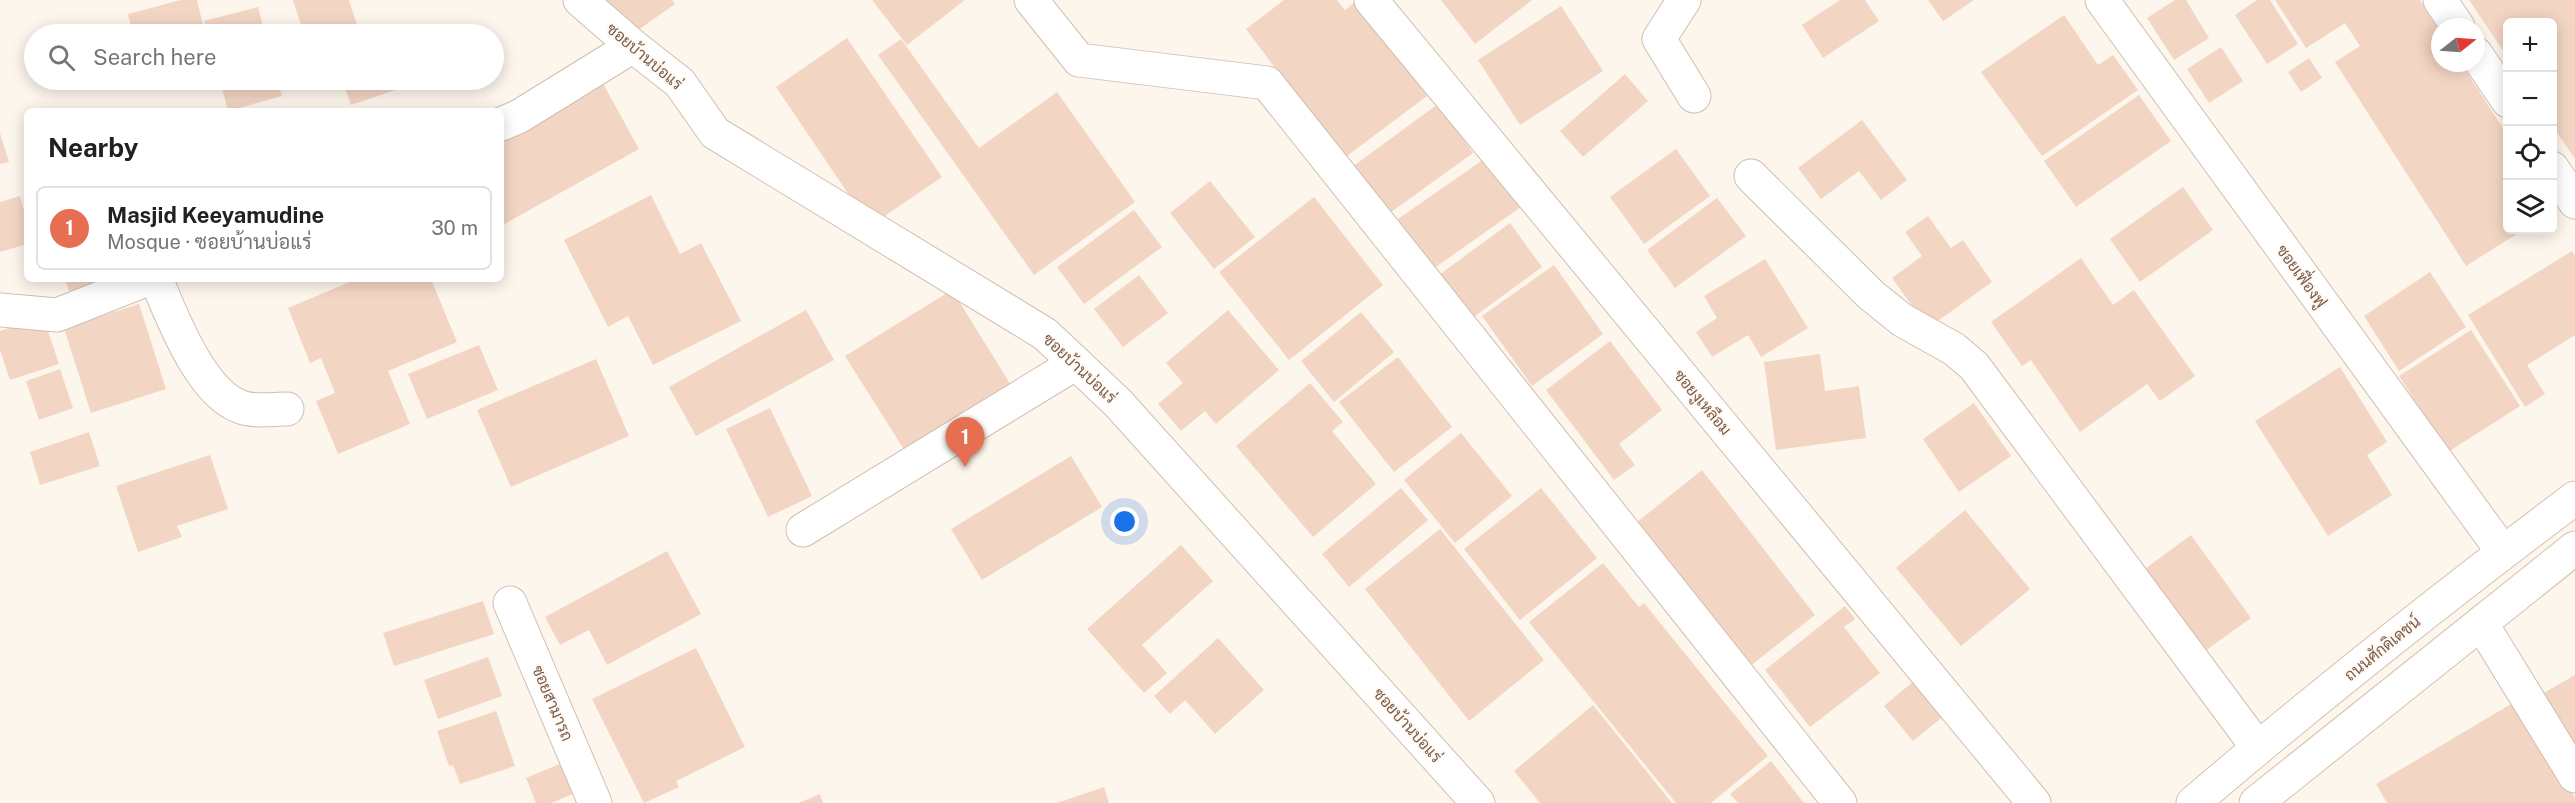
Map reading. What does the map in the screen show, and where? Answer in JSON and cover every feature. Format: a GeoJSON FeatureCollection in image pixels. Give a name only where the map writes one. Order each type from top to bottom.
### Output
{"type":"FeatureCollection","features":[{"type":"Feature","properties":{"kind":"street","name":"ซอยบ้านบ่อแร่"},"geometry":{"type":"LineString","coordinates":[[580,0],[680,83],[715,133],[1045,334],[1118,403],[1478,803]]}},
{"type":"Feature","properties":{"kind":"street"},"geometry":{"type":"LineString","coordinates":[[1031,0],[1079,60],[1267,83],[1840,803]]}},
{"type":"Feature","properties":{"kind":"street","name":"ซอยงูเหลือม"},"geometry":{"type":"LineString","coordinates":[[1371,0],[2034,803]]}},
{"type":"Feature","properties":{"kind":"street"},"geometry":{"type":"LineString","coordinates":[[1684,0],[1659,39],[1694,96]]}},
{"type":"Feature","properties":{"kind":"street","name":"ซอยเฟื่องฟู"},"geometry":{"type":"LineString","coordinates":[[2102,0],[2503,552]]}},
{"type":"Feature","properties":{"kind":"street"},"geometry":{"type":"LineString","coordinates":[[2440,0],[2452,18]]}},
{"type":"Feature","properties":{"kind":"street"},"geometry":{"type":"LineString","coordinates":[[504,123],[518,117],[633,46]]}},
{"type":"Feature","properties":{"kind":"street"},"geometry":{"type":"LineString","coordinates":[[2485,67],[2503,94]]}},
{"type":"Feature","properties":{"kind":"street"},"geometry":{"type":"LineString","coordinates":[[2557,174],[2575,202]]}},
{"type":"Feature","properties":{"kind":"street"},"geometry":{"type":"LineString","coordinates":[[1751,176],[1871,295],[1902,320],[1954,350],[1974,366],[2258,748]]}},
{"type":"Feature","properties":{"kind":"street"},"geometry":{"type":"LineString","coordinates":[[0,310],[57,315],[140,282]]}},
{"type":"Feature","properties":{"kind":"street"},"geometry":{"type":"LineString","coordinates":[[157,282],[190,355],[222,396],[242,408],[286,409]]}},
{"type":"Feature","properties":{"kind":"street"},"geometry":{"type":"LineString","coordinates":[[803,531],[1076,363]]}},
{"type":"Feature","properties":{"kind":"street","name":"ถนนศักดิเดชน์"},"geometry":{"type":"LineString","coordinates":[[2193,803],[2258,748],[2503,552],[2575,498]]}},
{"type":"Feature","properties":{"kind":"street"},"geometry":{"type":"LineString","coordinates":[[2256,803],[2575,548]]}},
{"type":"Feature","properties":{"kind":"street","name":"ซอยสามารถ"},"geometry":{"type":"LineString","coordinates":[[510,603],[595,803]]}},
{"type":"Feature","properties":{"kind":"street"},"geometry":{"type":"LineString","coordinates":[[2481,623],[2575,776]]}},
{"type":"Feature","properties":{"kind":"building"},"geometry":{"type":"Polygon","coordinates":[[[181,0],[197,0],[203,24],[130,24],[128,14],[181,0]]]}},
{"type":"Feature","properties":{"kind":"building"},"geometry":{"type":"Polygon","coordinates":[[[293,0],[349,0],[357,24],[301,24],[293,0]]]}},
{"type":"Feature","properties":{"kind":"building"},"geometry":{"type":"Polygon","coordinates":[[[605,0],[672,0],[675,4],[631,35],[605,0]]]}},
{"type":"Feature","properties":{"kind":"building"},"geometry":{"type":"Polygon","coordinates":[[[872,0],[965,0],[907,45],[872,0]]]}},
{"type":"Feature","properties":{"kind":"building"},"geometry":{"type":"Polygon","coordinates":[[[1284,0],[1337,0],[1345,10],[1356,1],[1427,96],[1343,159],[1246,29],[1284,0]]]}},
{"type":"Feature","properties":{"kind":"building"},"geometry":{"type":"Polygon","coordinates":[[[1441,0],[1532,0],[1475,44],[1441,0]]]}},
{"type":"Feature","properties":{"kind":"building"},"geometry":{"type":"Polygon","coordinates":[[[1840,0],[1865,0],[1879,21],[1823,58],[1802,25],[1840,0]]]}},
{"type":"Feature","properties":{"kind":"building"},"geometry":{"type":"Polygon","coordinates":[[[1928,0],[1974,0],[1943,21],[1928,0]]]}},
{"type":"Feature","properties":{"kind":"building"},"geometry":{"type":"Polygon","coordinates":[[[2175,0],[2186,0],[2209,38],[2174,60],[2147,18],[2175,0]]]}},
{"type":"Feature","properties":{"kind":"building"},"geometry":{"type":"Polygon","coordinates":[[[2257,0],[2270,0],[2298,44],[2267,64],[2235,15],[2257,0]]]}},
{"type":"Feature","properties":{"kind":"building"},"geometry":{"type":"Polygon","coordinates":[[[2275,0],[2420,0],[2432,18],[2431,72],[2467,72],[2503,128],[2503,234],[2517,234],[2466,266],[2335,62],[2360,46],[2345,23],[2306,48],[2275,0]]]}},
{"type":"Feature","properties":{"kind":"building"},"geometry":{"type":"Polygon","coordinates":[[[2469,0],[2575,0],[2575,159],[2557,132],[2557,18],[2503,18],[2503,51],[2485,24],[2485,18],[2481,18],[2469,0]]]}},
{"type":"Feature","properties":{"kind":"building"},"geometry":{"type":"Polygon","coordinates":[[[1561,6],[1603,71],[1520,125],[1478,60],[1561,6]]]}},
{"type":"Feature","properties":{"kind":"building"},"geometry":{"type":"Polygon","coordinates":[[[258,7],[262,24],[205,24],[204,21],[258,7]]]}},
{"type":"Feature","properties":{"kind":"building"},"geometry":{"type":"Polygon","coordinates":[[[2064,15],[2098,65],[2113,55],[2138,90],[2042,156],[1981,72],[2064,15]]]}},
{"type":"Feature","properties":{"kind":"building"},"geometry":{"type":"Polygon","coordinates":[[[847,38],[942,177],[870,226],[776,87],[847,38]]]}},
{"type":"Feature","properties":{"kind":"building"},"geometry":{"type":"Polygon","coordinates":[[[901,39],[979,148],[1057,92],[1135,202],[1034,275],[878,55],[901,39]]]}},
{"type":"Feature","properties":{"kind":"building"},"geometry":{"type":"Polygon","coordinates":[[[2221,47],[2243,81],[2209,103],[2187,69],[2221,47]]]}},
{"type":"Feature","properties":{"kind":"building"},"geometry":{"type":"Polygon","coordinates":[[[2309,58],[2322,78],[2301,92],[2288,72],[2309,58]]]}},
{"type":"Feature","properties":{"kind":"building"},"geometry":{"type":"Polygon","coordinates":[[[1625,74],[1648,101],[1583,157],[1560,131],[1625,74]]]}},
{"type":"Feature","properties":{"kind":"building"},"geometry":{"type":"Polygon","coordinates":[[[600,78],[639,149],[504,224],[504,132],[600,78]]]}},
{"type":"Feature","properties":{"kind":"building"},"geometry":{"type":"Polygon","coordinates":[[[223,90],[280,90],[282,96],[239,108],[227,108],[223,90]]]}},
{"type":"Feature","properties":{"kind":"building"},"geometry":{"type":"Polygon","coordinates":[[[346,90],[395,90],[351,105],[346,90]]]}},
{"type":"Feature","properties":{"kind":"building"},"geometry":{"type":"Polygon","coordinates":[[[2139,95],[2171,141],[2076,207],[2044,161],[2139,95]]]}},
{"type":"Feature","properties":{"kind":"building"},"geometry":{"type":"Polygon","coordinates":[[[1438,104],[1473,153],[1387,215],[1352,167],[1438,104]]]}},
{"type":"Feature","properties":{"kind":"building"},"geometry":{"type":"Polygon","coordinates":[[[1862,120],[1907,180],[1881,200],[1859,171],[1821,199],[1798,168],[1862,120]]]}},
{"type":"Feature","properties":{"kind":"building"},"geometry":{"type":"Polygon","coordinates":[[[0,133],[9,162],[0,164],[0,133]]]}},
{"type":"Feature","properties":{"kind":"building"},"geometry":{"type":"Polygon","coordinates":[[[1676,149],[1710,196],[1644,244],[1610,197],[1676,149]]]}},
{"type":"Feature","properties":{"kind":"building"},"geometry":{"type":"Polygon","coordinates":[[[1487,157],[1521,207],[1433,269],[1398,219],[1487,157]]]}},
{"type":"Feature","properties":{"kind":"building"},"geometry":{"type":"Polygon","coordinates":[[[1210,181],[1255,237],[1214,269],[1170,213],[1210,181]]]}},
{"type":"Feature","properties":{"kind":"building"},"geometry":{"type":"Polygon","coordinates":[[[2183,187],[2213,230],[2140,282],[2110,239],[2183,187]]]}},
{"type":"Feature","properties":{"kind":"building"},"geometry":{"type":"Polygon","coordinates":[[[651,195],[680,254],[701,243],[741,321],[653,365],[628,316],[608,327],[564,240],[651,195]]]}},
{"type":"Feature","properties":{"kind":"building"},"geometry":{"type":"Polygon","coordinates":[[[20,196],[24,210],[24,245],[0,252],[0,202],[20,196]]]}},
{"type":"Feature","properties":{"kind":"building"},"geometry":{"type":"Polygon","coordinates":[[[1314,197],[1383,285],[1289,360],[1219,272],[1314,197]]]}},
{"type":"Feature","properties":{"kind":"building"},"geometry":{"type":"Polygon","coordinates":[[[1717,198],[1746,236],[1675,288],[1647,250],[1717,198]]]}},
{"type":"Feature","properties":{"kind":"building"},"geometry":{"type":"Polygon","coordinates":[[[1134,210],[1162,247],[1084,304],[1057,267],[1134,210]]]}},
{"type":"Feature","properties":{"kind":"building"},"geometry":{"type":"Polygon","coordinates":[[[1928,216],[1951,248],[1963,240],[1992,282],[1928,328],[1892,278],[1922,256],[1905,232],[1928,216]]]}},
{"type":"Feature","properties":{"kind":"building"},"geometry":{"type":"Polygon","coordinates":[[[1510,223],[1542,267],[1471,319],[1439,275],[1510,223]]]}},
{"type":"Feature","properties":{"kind":"building"},"geometry":{"type":"Polygon","coordinates":[[[2572,251],[2575,256],[2575,335],[2527,365],[2545,394],[2525,407],[2468,315],[2572,251]]]}},
{"type":"Feature","properties":{"kind":"building"},"geometry":{"type":"Polygon","coordinates":[[[2081,258],[2113,305],[2134,290],[2195,376],[2160,401],[2147,384],[2080,432],[2031,360],[2022,366],[1991,322],[2081,258]]]}},
{"type":"Feature","properties":{"kind":"building"},"geometry":{"type":"Polygon","coordinates":[[[1765,259],[1808,328],[1761,357],[1748,335],[1712,357],[1696,332],[1717,318],[1704,296],[1765,259]]]}},
{"type":"Feature","properties":{"kind":"building"},"geometry":{"type":"Polygon","coordinates":[[[1554,265],[1603,334],[1532,386],[1482,316],[1554,265]]]}},
{"type":"Feature","properties":{"kind":"building"},"geometry":{"type":"Polygon","coordinates":[[[2430,272],[2466,327],[2399,371],[2364,316],[2430,272]]]}},
{"type":"Feature","properties":{"kind":"building"},"geometry":{"type":"Polygon","coordinates":[[[1139,275],[1168,313],[1123,347],[1094,309],[1139,275]]]}},
{"type":"Feature","properties":{"kind":"building"},"geometry":{"type":"Polygon","coordinates":[[[66,282],[113,282],[72,300],[66,282]]]}},
{"type":"Feature","properties":{"kind":"building"},"geometry":{"type":"Polygon","coordinates":[[[350,282],[432,282],[457,342],[388,371],[410,424],[338,454],[316,401],[335,393],[321,358],[310,363],[288,308],[350,282]]]}},
{"type":"Feature","properties":{"kind":"building"},"geometry":{"type":"Polygon","coordinates":[[[952,290],[1014,390],[908,456],[845,356],[952,290]]]}},
{"type":"Feature","properties":{"kind":"building"},"geometry":{"type":"Polygon","coordinates":[[[139,304],[166,389],[91,413],[64,328],[139,304]]]}},
{"type":"Feature","properties":{"kind":"building"},"geometry":{"type":"Polygon","coordinates":[[[806,310],[834,360],[696,436],[669,387],[806,310]]]}},
{"type":"Feature","properties":{"kind":"building"},"geometry":{"type":"Polygon","coordinates":[[[1228,310],[1279,370],[1216,424],[1205,411],[1181,431],[1158,404],[1183,383],[1166,363],[1228,310]]]}},
{"type":"Feature","properties":{"kind":"building"},"geometry":{"type":"Polygon","coordinates":[[[1361,312],[1394,352],[1334,402],[1301,361],[1361,312]]]}},
{"type":"Feature","properties":{"kind":"building"},"geometry":{"type":"Polygon","coordinates":[[[43,316],[59,364],[10,380],[0,350],[0,331],[43,316]]]}},
{"type":"Feature","properties":{"kind":"building"},"geometry":{"type":"Polygon","coordinates":[[[2471,330],[2520,406],[2448,452],[2399,376],[2471,330]]]}},
{"type":"Feature","properties":{"kind":"building"},"geometry":{"type":"Polygon","coordinates":[[[1610,341],[1662,410],[1619,444],[1635,465],[1614,480],[1546,390],[1610,341]]]}},
{"type":"Feature","properties":{"kind":"building"},"geometry":{"type":"Polygon","coordinates":[[[479,345],[498,390],[427,419],[408,374],[479,345]]]}},
{"type":"Feature","properties":{"kind":"building"},"geometry":{"type":"Polygon","coordinates":[[[1820,354],[1825,391],[1859,386],[1866,438],[1776,450],[1764,362],[1820,354]]]}},
{"type":"Feature","properties":{"kind":"building"},"geometry":{"type":"Polygon","coordinates":[[[1398,357],[1452,427],[1394,472],[1339,402],[1398,357]]]}},
{"type":"Feature","properties":{"kind":"building"},"geometry":{"type":"Polygon","coordinates":[[[596,359],[629,436],[511,487],[477,410],[596,359]]]}},
{"type":"Feature","properties":{"kind":"building"},"geometry":{"type":"Polygon","coordinates":[[[2340,367],[2387,442],[2367,455],[2392,495],[2328,536],[2255,421],[2340,367]]]}},
{"type":"Feature","properties":{"kind":"building"},"geometry":{"type":"Polygon","coordinates":[[[60,369],[73,408],[39,420],[26,381],[60,369]]]}},
{"type":"Feature","properties":{"kind":"building"},"geometry":{"type":"Polygon","coordinates":[[[1310,383],[1343,422],[1332,431],[1376,484],[1313,537],[1236,446],[1310,383]]]}},
{"type":"Feature","properties":{"kind":"building"},"geometry":{"type":"Polygon","coordinates":[[[1974,403],[2011,456],[1959,492],[1923,439],[1974,403]]]}},
{"type":"Feature","properties":{"kind":"building"},"geometry":{"type":"Polygon","coordinates":[[[770,408],[812,496],[768,517],[726,429],[770,408]]]}},
{"type":"Feature","properties":{"kind":"building"},"geometry":{"type":"Polygon","coordinates":[[[89,432],[100,466],[40,485],[30,452],[89,432]]]}},
{"type":"Feature","properties":{"kind":"building"},"geometry":{"type":"Polygon","coordinates":[[[1461,433],[1512,496],[1455,543],[1404,480],[1461,433]]]}},
{"type":"Feature","properties":{"kind":"building"},"geometry":{"type":"Polygon","coordinates":[[[210,455],[228,509],[177,526],[182,537],[138,552],[116,486],[210,455]]]}},
{"type":"Feature","properties":{"kind":"building"},"geometry":{"type":"Polygon","coordinates":[[[1071,456],[1102,507],[982,580],[951,529],[1071,456]]]}},
{"type":"Feature","properties":{"kind":"building"},"geometry":{"type":"Polygon","coordinates":[[[1702,470],[1815,615],[1749,667],[1636,523],[1702,470]]]}},
{"type":"Feature","properties":{"kind":"building"},"geometry":{"type":"Polygon","coordinates":[[[1401,488],[1428,520],[1349,587],[1322,554],[1401,488]]]}},
{"type":"Feature","properties":{"kind":"building"},"geometry":{"type":"Polygon","coordinates":[[[1541,488],[1597,558],[1520,620],[1464,549],[1541,488]]]}},
{"type":"Feature","properties":{"kind":"building"},"geometry":{"type":"Polygon","coordinates":[[[1965,510],[2030,589],[1961,646],[1896,568],[1965,510]]]}},
{"type":"Feature","properties":{"kind":"building"},"geometry":{"type":"Polygon","coordinates":[[[1440,529],[1544,660],[1469,721],[1365,589],[1440,529]]]}},
{"type":"Feature","properties":{"kind":"building"},"geometry":{"type":"Polygon","coordinates":[[[2191,535],[2251,618],[2202,653],[2142,571],[2191,535]]]}},
{"type":"Feature","properties":{"kind":"building"},"geometry":{"type":"Polygon","coordinates":[[[1181,545],[1213,581],[1142,645],[1167,673],[1144,693],[1087,629],[1181,545]]]}},
{"type":"Feature","properties":{"kind":"building"},"geometry":{"type":"Polygon","coordinates":[[[667,551],[701,614],[607,665],[589,630],[560,645],[545,617],[667,551]]]}},
{"type":"Feature","properties":{"kind":"building"},"geometry":{"type":"Polygon","coordinates":[[[1603,563],[1639,607],[1644,603],[1768,756],[1711,803],[1676,803],[1529,622],[1603,563]]]}},
{"type":"Feature","properties":{"kind":"building"},"geometry":{"type":"Polygon","coordinates":[[[483,601],[494,634],[394,666],[383,633],[483,601]]]}},
{"type":"Feature","properties":{"kind":"building"},"geometry":{"type":"Polygon","coordinates":[[[1845,606],[1855,619],[1844,627],[1880,673],[1810,727],[1765,670],[1845,606]]]}},
{"type":"Feature","properties":{"kind":"building"},"geometry":{"type":"Polygon","coordinates":[[[1218,638],[1264,690],[1215,734],[1185,700],[1170,714],[1154,696],[1218,638]]]}},
{"type":"Feature","properties":{"kind":"building"},"geometry":{"type":"Polygon","coordinates":[[[696,648],[745,747],[676,781],[679,787],[644,803],[592,699],[696,648]]]}},
{"type":"Feature","properties":{"kind":"building"},"geometry":{"type":"Polygon","coordinates":[[[488,657],[502,696],[438,719],[424,680],[488,657]]]}},
{"type":"Feature","properties":{"kind":"building"},"geometry":{"type":"Polygon","coordinates":[[[2575,675],[2575,754],[2540,695],[2575,675]]]}},
{"type":"Feature","properties":{"kind":"building"},"geometry":{"type":"Polygon","coordinates":[[[1915,680],[1945,715],[1913,741],[1884,706],[1915,680]]]}},
{"type":"Feature","properties":{"kind":"building"},"geometry":{"type":"Polygon","coordinates":[[[2518,700],[2575,798],[2575,803],[2387,803],[2376,784],[2518,700]]]}},
{"type":"Feature","properties":{"kind":"building"},"geometry":{"type":"Polygon","coordinates":[[[1593,705],[1672,803],[1540,803],[1514,771],[1593,705]]]}},
{"type":"Feature","properties":{"kind":"building"},"geometry":{"type":"Polygon","coordinates":[[[496,711],[515,766],[460,784],[453,765],[449,766],[437,731],[496,711]]]}},
{"type":"Feature","properties":{"kind":"building"},"geometry":{"type":"Polygon","coordinates":[[[567,761],[580,791],[551,803],[536,803],[526,778],[567,761]]]}},
{"type":"Feature","properties":{"kind":"building"},"geometry":{"type":"Polygon","coordinates":[[[1771,761],[1804,803],[1738,803],[1730,794],[1771,761]]]}},
{"type":"Feature","properties":{"kind":"building"},"geometry":{"type":"Polygon","coordinates":[[[1104,787],[1109,803],[1057,803],[1104,787]]]}},
{"type":"Feature","properties":{"kind":"building"},"geometry":{"type":"Polygon","coordinates":[[[820,794],[823,803],[799,803],[820,794]]]}},
{"type":"Feature","properties":{"kind":"place","name":"Masjid Keeyamudine"},"geometry":{"type":"Point","coordinates":[965,467]}}]}
